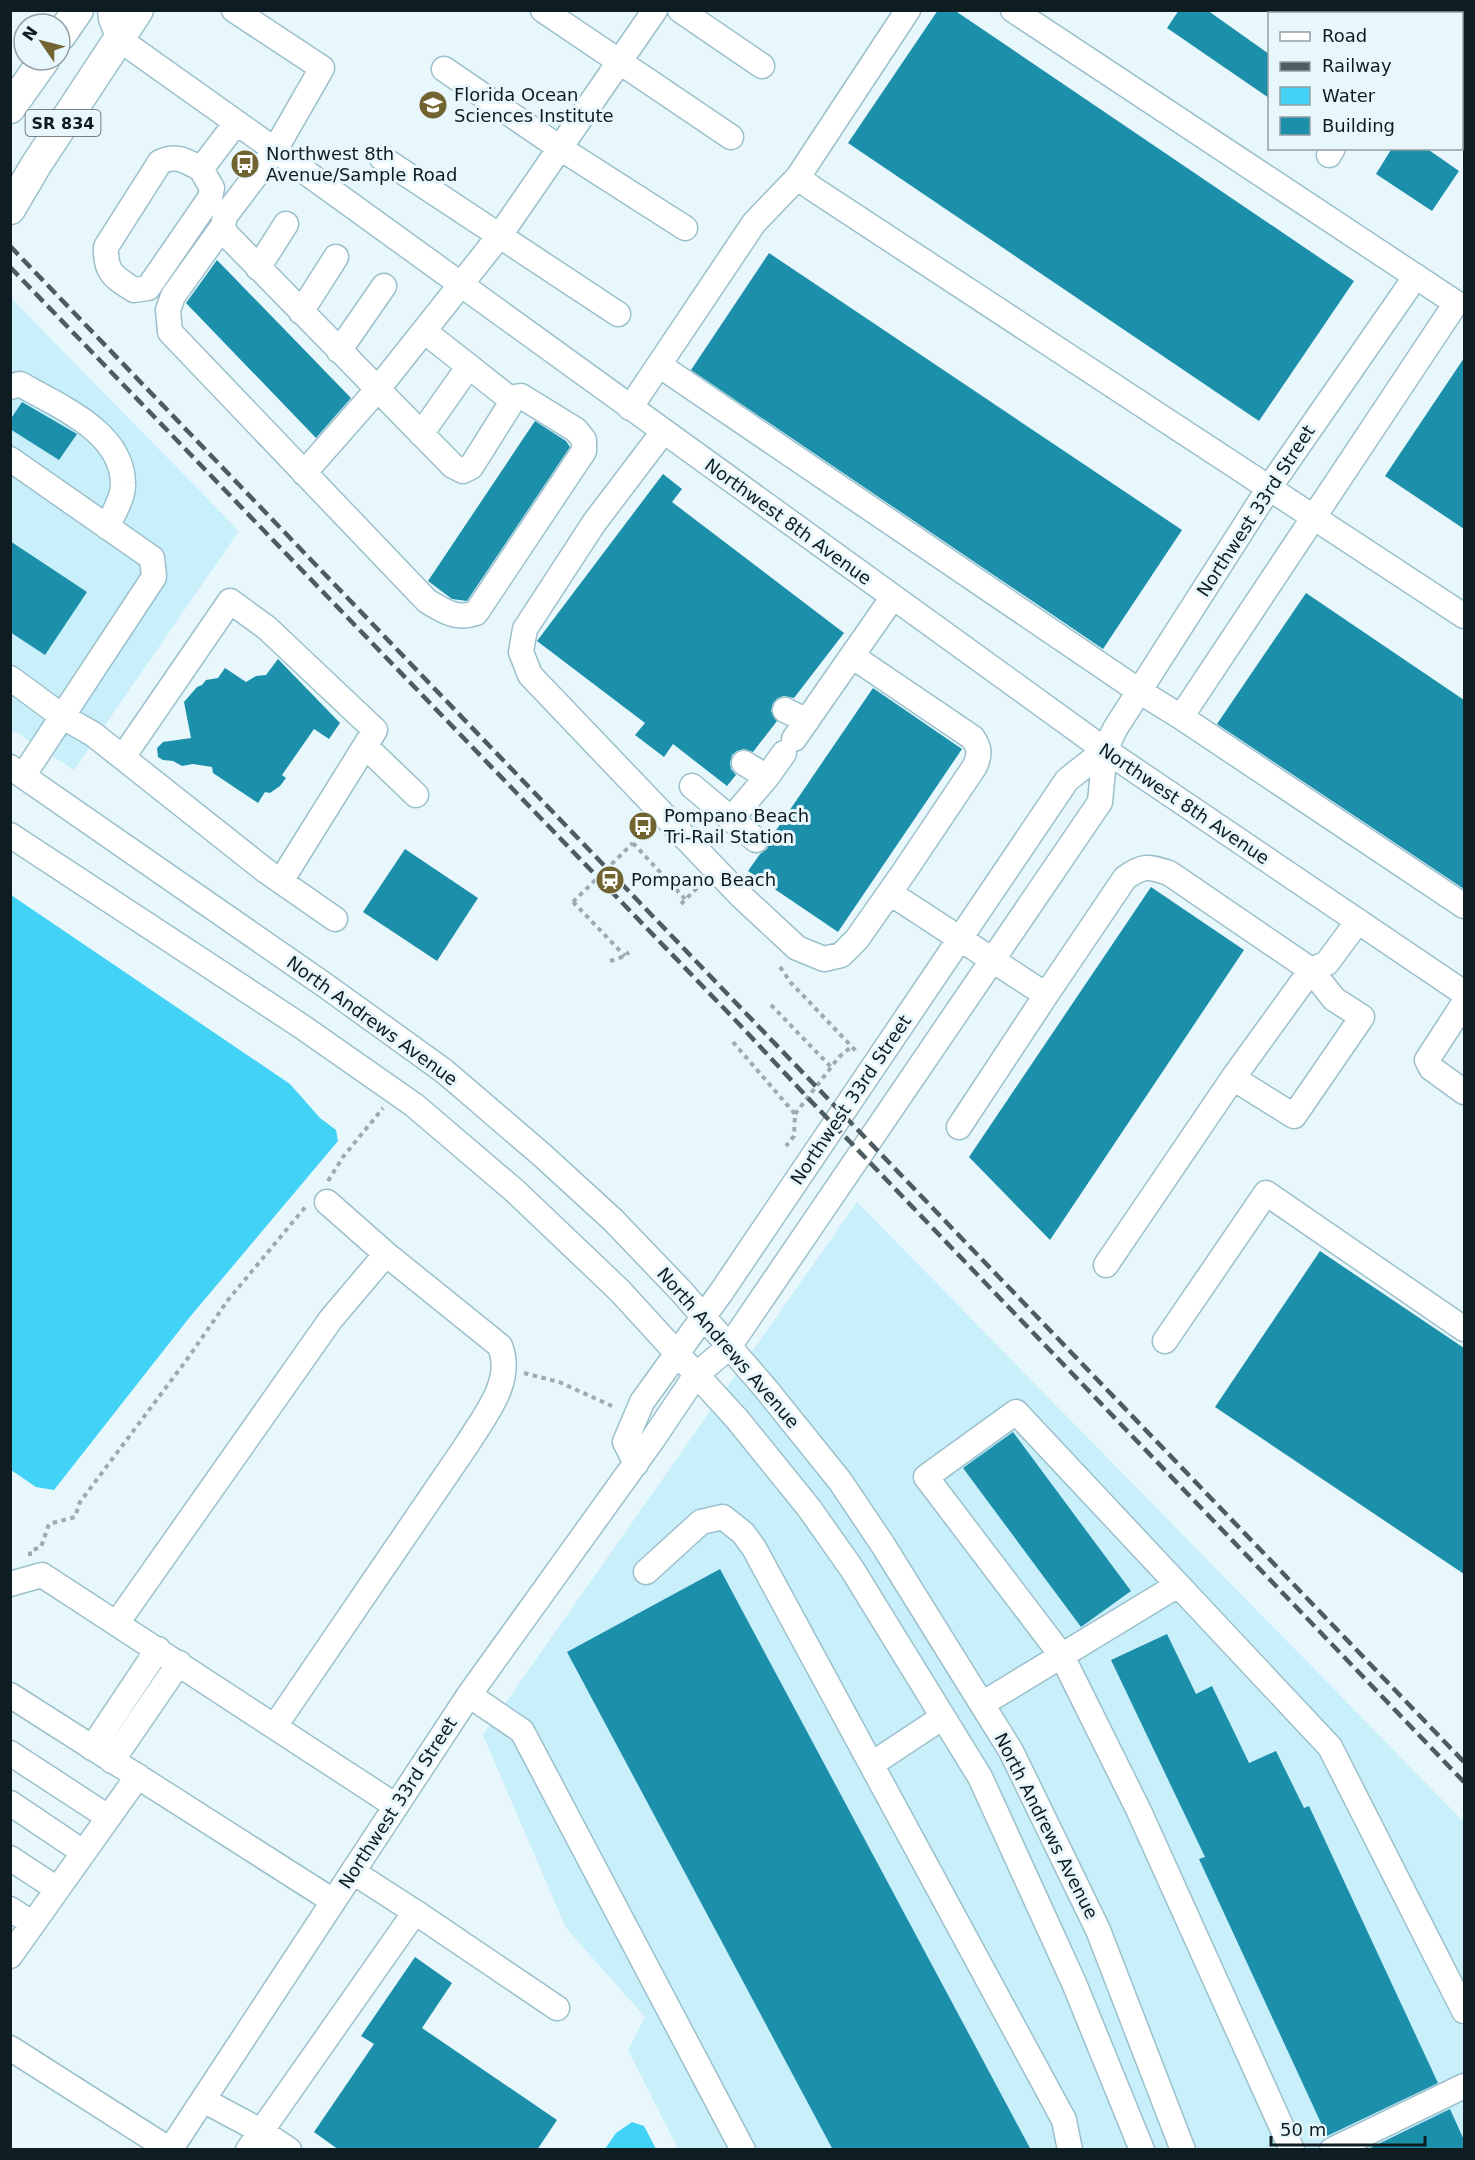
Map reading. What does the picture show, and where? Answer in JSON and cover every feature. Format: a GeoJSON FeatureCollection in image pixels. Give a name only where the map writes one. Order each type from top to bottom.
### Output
{"type":"FeatureCollection","features":[{"type":"Feature","properties":{"kind":"main road","name":"SR 834"},"geometry":{"type":"LineString","coordinates":[[10,209],[36,165],[138,10]]}},
{"type":"Feature","properties":{"kind":"main road","name":"SR 834"},"geometry":{"type":"LineString","coordinates":[[10,108],[36,72]]}},
{"type":"Feature","properties":{"kind":"street"},"geometry":{"type":"LineString","coordinates":[[110,10],[119,39]]}},
{"type":"Feature","properties":{"kind":"street"},"geometry":{"type":"LineString","coordinates":[[234,10],[322,68],[275,150],[225,216],[222,226],[173,296],[168,310],[170,332],[427,601],[444,611],[463,617],[476,613],[584,451],[584,440],[576,430],[521,396],[509,398]]}},
{"type":"Feature","properties":{"kind":"street"},"geometry":{"type":"LineString","coordinates":[[543,10],[731,137]]}},
{"type":"Feature","properties":{"kind":"street"},"geometry":{"type":"LineString","coordinates":[[304,473],[377,390],[500,235],[654,10]]}},
{"type":"Feature","properties":{"kind":"street"},"geometry":{"type":"LineString","coordinates":[[680,10],[762,66]]}},
{"type":"Feature","properties":{"kind":"street"},"geometry":{"type":"LineString","coordinates":[[630,408],[754,223],[798,177],[908,10]]}},
{"type":"Feature","properties":{"kind":"street"},"geometry":{"type":"LineString","coordinates":[[1013,10],[1460,306],[1313,516],[1181,717]]}},
{"type":"Feature","properties":{"kind":"street","name":"Northwest 8th Avenue"},"geometry":{"type":"LineString","coordinates":[[119,39],[1105,750],[1464,993]]}},
{"type":"Feature","properties":{"kind":"street"},"geometry":{"type":"LineString","coordinates":[[444,69],[560,148],[685,228]]}},
{"type":"Feature","properties":{"kind":"street"},"geometry":{"type":"LineString","coordinates":[[201,169],[236,123]]}},
{"type":"Feature","properties":{"kind":"street"},"geometry":{"type":"LineString","coordinates":[[179,157],[201,169],[212,188],[210,198],[147,288],[134,290],[113,276],[106,261],[106,247],[160,162],[179,157]]}},
{"type":"Feature","properties":{"kind":"street"},"geometry":{"type":"LineString","coordinates":[[382,158],[618,314]]}},
{"type":"Feature","properties":{"kind":"street"},"geometry":{"type":"LineString","coordinates":[[798,177],[822,195],[1464,616]]}},
{"type":"Feature","properties":{"kind":"street"},"geometry":{"type":"LineString","coordinates":[[258,268],[286,224]]}},
{"type":"Feature","properties":{"kind":"street"},"geometry":{"type":"LineString","coordinates":[[222,226],[226,234],[300,312],[453,466],[463,471],[471,467],[510,405],[509,398],[424,331]]}},
{"type":"Feature","properties":{"kind":"street"},"geometry":{"type":"LineString","coordinates":[[300,312],[336,257]]}},
{"type":"Feature","properties":{"kind":"street","name":"Northwest 33rd Street"},"geometry":{"type":"LineString","coordinates":[[170,2150],[470,1695],[636,1464],[696,1375],[729,1347],[1100,802],[1105,750],[1115,729],[1269,488],[1416,276]]}},
{"type":"Feature","properties":{"kind":"street"},"geometry":{"type":"LineString","coordinates":[[339,351],[384,286]]}},
{"type":"Feature","properties":{"kind":"street"},"geometry":{"type":"LineString","coordinates":[[659,365],[1139,691],[1464,906]]}},
{"type":"Feature","properties":{"kind":"street"},"geometry":{"type":"LineString","coordinates":[[421,434],[469,366]]}},
{"type":"Feature","properties":{"kind":"street"},"geometry":{"type":"LineString","coordinates":[[10,387],[20,384],[92,426],[107,441],[118,460],[123,484],[108,527]]}},
{"type":"Feature","properties":{"kind":"street"},"geometry":{"type":"LineString","coordinates":[[663,432],[594,523],[525,628],[521,652],[530,675],[741,896],[797,948],[824,958],[841,955],[857,939],[975,765],[980,753],[973,738],[852,656]]}},
{"type":"Feature","properties":{"kind":"street"},"geometry":{"type":"LineString","coordinates":[[10,459],[152,558],[154,577],[63,717],[17,771]]}},
{"type":"Feature","properties":{"kind":"street"},"geometry":{"type":"LineString","coordinates":[[731,819],[767,777],[893,597]]}},
{"type":"Feature","properties":{"kind":"street"},"geometry":{"type":"LineString","coordinates":[[123,757],[230,601],[267,628],[375,730],[281,881]]}},
{"type":"Feature","properties":{"kind":"street"},"geometry":{"type":"LineString","coordinates":[[10,678],[63,717],[93,734],[281,881],[334,919]]}},
{"type":"Feature","properties":{"kind":"street"},"geometry":{"type":"LineString","coordinates":[[785,710],[795,738]]}},
{"type":"Feature","properties":{"kind":"street"},"geometry":{"type":"LineString","coordinates":[[365,746],[416,795]]}},
{"type":"Feature","properties":{"kind":"street","name":"Northwest 33rd Street"},"geometry":{"type":"LineString","coordinates":[[636,1464],[625,1442],[642,1402],[704,1318],[1067,780],[1105,750]]}},
{"type":"Feature","properties":{"kind":"street"},"geometry":{"type":"LineString","coordinates":[[744,763],[767,777]]}},
{"type":"Feature","properties":{"kind":"street","name":"North Andrews Avenue"},"geometry":{"type":"LineString","coordinates":[[17,771],[444,1071],[542,1155],[613,1220],[682,1292],[729,1347],[840,1481],[884,1545],[1011,1751],[1098,1930],[1184,2150]]}},
{"type":"Feature","properties":{"kind":"street"},"geometry":{"type":"LineString","coordinates":[[692,786],[756,840]]}},
{"type":"Feature","properties":{"kind":"street","name":"North Andrews Avenue"},"geometry":{"type":"LineString","coordinates":[[10,835],[301,1026],[414,1105],[515,1191],[620,1292],[737,1419],[821,1525],[852,1569],[980,1777],[1074,1983],[1142,2150]]}},
{"type":"Feature","properties":{"kind":"street"},"geometry":{"type":"LineString","coordinates":[[958,1127],[1125,878],[1138,868],[1150,866],[1169,873],[1311,970],[1334,999],[1362,1017],[1294,1116],[1233,1078]]}},
{"type":"Feature","properties":{"kind":"street"},"geometry":{"type":"LineString","coordinates":[[890,893],[1046,995]]}},
{"type":"Feature","properties":{"kind":"street"},"geometry":{"type":"LineString","coordinates":[[1106,1265],[1233,1078],[1311,970],[1327,963],[1358,921]]}},
{"type":"Feature","properties":{"kind":"street"},"geometry":{"type":"LineString","coordinates":[[1464,1003],[1427,1060],[1431,1068],[1464,1092]]}},
{"type":"Feature","properties":{"kind":"street"},"geometry":{"type":"LineString","coordinates":[[1165,1341],[1266,1193],[1464,1329]]}},
{"type":"Feature","properties":{"kind":"street"},"geometry":{"type":"LineString","coordinates":[[275,1726],[468,1443],[496,1397],[502,1379],[504,1357],[500,1346],[386,1254],[322,1194]]}},
{"type":"Feature","properties":{"kind":"street"},"geometry":{"type":"LineString","coordinates":[[117,1623],[331,1319],[386,1254]]}},
{"type":"Feature","properties":{"kind":"street"},"geometry":{"type":"LineString","coordinates":[[1292,2150],[1139,1811],[1062,1656],[926,1477],[1016,1412],[1330,1747],[1464,2011]]}},
{"type":"Feature","properties":{"kind":"street"},"geometry":{"type":"LineString","coordinates":[[646,1572],[701,1522],[723,1517],[743,1533],[754,1548],[1064,2120],[1070,2150]]}},
{"type":"Feature","properties":{"kind":"street"},"geometry":{"type":"LineString","coordinates":[[10,1584],[42,1575],[396,1806]]}},
{"type":"Feature","properties":{"kind":"street"},"geometry":{"type":"LineString","coordinates":[[982,1704],[1178,1585]]}},
{"type":"Feature","properties":{"kind":"street"},"geometry":{"type":"LineString","coordinates":[[92,1748],[158,1649]]}},
{"type":"Feature","properties":{"kind":"street"},"geometry":{"type":"LineString","coordinates":[[112,1761],[179,1663]]}},
{"type":"Feature","properties":{"kind":"street"},"geometry":{"type":"LineString","coordinates":[[10,1695],[333,1901]]}},
{"type":"Feature","properties":{"kind":"street"},"geometry":{"type":"LineString","coordinates":[[470,1695],[522,1731],[743,2150]]}},
{"type":"Feature","properties":{"kind":"street"},"geometry":{"type":"LineString","coordinates":[[872,1764],[943,1717]]}},
{"type":"Feature","properties":{"kind":"street"},"geometry":{"type":"LineString","coordinates":[[10,1753],[108,1817]]}},
{"type":"Feature","properties":{"kind":"street"},"geometry":{"type":"LineString","coordinates":[[10,1956],[138,1776]]}},
{"type":"Feature","properties":{"kind":"street"},"geometry":{"type":"LineString","coordinates":[[10,1803],[83,1852]]}},
{"type":"Feature","properties":{"kind":"street"},"geometry":{"type":"LineString","coordinates":[[10,1858],[57,1889]]}},
{"type":"Feature","properties":{"kind":"street"},"geometry":{"type":"LineString","coordinates":[[353,1872],[557,2007]]}},
{"type":"Feature","properties":{"kind":"street"},"geometry":{"type":"LineString","coordinates":[[10,1909],[33,1924]]}},
{"type":"Feature","properties":{"kind":"street"},"geometry":{"type":"LineString","coordinates":[[255,2140],[415,1912]]}},
{"type":"Feature","properties":{"kind":"street"},"geometry":{"type":"LineString","coordinates":[[10,2048],[170,2150]]}},
{"type":"Feature","properties":{"kind":"street"},"geometry":{"type":"LineString","coordinates":[[1332,2150],[1464,2086]]}},
{"type":"Feature","properties":{"kind":"street"},"geometry":{"type":"LineString","coordinates":[[203,2100],[255,2140],[289,2150]]}},
{"type":"Feature","properties":{"kind":"path"},"geometry":{"type":"LineString","coordinates":[[625,956],[573,902],[633,843],[685,899]]}},
{"type":"Feature","properties":{"kind":"path"},"geometry":{"type":"LineString","coordinates":[[681,904],[701,884]]}},
{"type":"Feature","properties":{"kind":"path"},"geometry":{"type":"LineString","coordinates":[[610,961],[625,956],[629,952]]}},
{"type":"Feature","properties":{"kind":"path"},"geometry":{"type":"LineString","coordinates":[[780,967],[791,983],[859,1055]]}},
{"type":"Feature","properties":{"kind":"path"},"geometry":{"type":"LineString","coordinates":[[771,1005],[831,1067]]}},
{"type":"Feature","properties":{"kind":"path"},"geometry":{"type":"LineString","coordinates":[[733,1042],[795,1114]]}},
{"type":"Feature","properties":{"kind":"path"},"geometry":{"type":"LineString","coordinates":[[786,1146],[794,1136],[795,1114],[831,1067],[851,1047]]}},
{"type":"Feature","properties":{"kind":"path"},"geometry":{"type":"LineString","coordinates":[[31,1559],[30,1551],[41,1547],[49,1524],[75,1517],[80,1502],[188,1358],[228,1300],[322,1194],[343,1157],[384,1107]]}},
{"type":"Feature","properties":{"kind":"path"},"geometry":{"type":"LineString","coordinates":[[518,1371],[559,1382],[612,1406]]}},
{"type":"Feature","properties":{"kind":"shaded area"},"geometry":{"type":"Polygon","coordinates":[[[10,297],[239,531],[74,770],[11,729],[10,297]]]}},
{"type":"Feature","properties":{"kind":"shaded area"},"geometry":{"type":"Polygon","coordinates":[[[857,1202],[1464,1822],[1464,2149],[678,2149],[628,2050],[645,2017],[566,1928],[483,1735],[857,1202]]]}},
{"type":"Feature","properties":{"kind":"water"},"geometry":{"type":"Polygon","coordinates":[[[11,895],[290,1084],[320,1118],[336,1130],[338,1141],[189,1318],[54,1490],[36,1487],[11,1470],[11,895]]]}},
{"type":"Feature","properties":{"kind":"water"},"geometry":{"type":"Polygon","coordinates":[[[632,2122],[644,2126],[656,2149],[605,2149],[616,2133],[632,2122]]]}},
{"type":"Feature","properties":{"kind":"building"},"geometry":{"type":"Polygon","coordinates":[[[938,10],[954,10],[1354,281],[1259,421],[848,143],[938,10]]]}},
{"type":"Feature","properties":{"kind":"building"},"geometry":{"type":"Polygon","coordinates":[[[1179,10],[1207,10],[1268,53],[1268,97],[1167,28],[1179,10]]]}},
{"type":"Feature","properties":{"kind":"building"},"geometry":{"type":"Polygon","coordinates":[[[1391,150],[1429,150],[1459,171],[1432,211],[1376,174],[1391,150]]]}},
{"type":"Feature","properties":{"kind":"building"},"geometry":{"type":"Polygon","coordinates":[[[769,253],[1182,530],[1103,649],[691,370],[769,253]]]}},
{"type":"Feature","properties":{"kind":"building"},"geometry":{"type":"Polygon","coordinates":[[[217,260],[351,398],[316,438],[186,303],[217,260]]]}},
{"type":"Feature","properties":{"kind":"building"},"geometry":{"type":"Polygon","coordinates":[[[1464,358],[1464,529],[1385,476],[1464,358]]]}},
{"type":"Feature","properties":{"kind":"building"},"geometry":{"type":"Polygon","coordinates":[[[22,402],[77,434],[59,460],[10,429],[10,420],[22,402]]]}},
{"type":"Feature","properties":{"kind":"building"},"geometry":{"type":"Polygon","coordinates":[[[535,421],[566,441],[570,447],[467,601],[452,599],[428,581],[535,421]]]}},
{"type":"Feature","properties":{"kind":"building"},"geometry":{"type":"Polygon","coordinates":[[[663,474],[682,489],[672,502],[844,633],[794,698],[784,696],[773,703],[771,711],[777,721],[753,752],[744,749],[732,755],[731,769],[736,775],[727,786],[673,744],[664,757],[635,735],[645,723],[537,641],[663,474]]]}},
{"type":"Feature","properties":{"kind":"building"},"geometry":{"type":"Polygon","coordinates":[[[10,541],[87,592],[45,655],[10,632],[10,541]]]}},
{"type":"Feature","properties":{"kind":"building"},"geometry":{"type":"Polygon","coordinates":[[[1306,593],[1464,700],[1464,889],[1217,724],[1306,593]]]}},
{"type":"Feature","properties":{"kind":"building"},"geometry":{"type":"Polygon","coordinates":[[[278,659],[340,723],[329,739],[314,729],[282,775],[286,778],[280,786],[270,793],[265,792],[258,803],[213,773],[212,767],[193,764],[182,766],[158,757],[157,748],[163,742],[191,738],[184,702],[197,687],[206,680],[218,678],[225,668],[246,682],[256,676],[266,675],[278,659]]]}},
{"type":"Feature","properties":{"kind":"building"},"geometry":{"type":"Polygon","coordinates":[[[873,688],[962,749],[838,932],[748,871],[760,854],[767,849],[770,839],[873,688]]]}},
{"type":"Feature","properties":{"kind":"building"},"geometry":{"type":"Polygon","coordinates":[[[405,849],[478,898],[437,961],[363,912],[405,849]]]}},
{"type":"Feature","properties":{"kind":"building"},"geometry":{"type":"Polygon","coordinates":[[[1151,887],[1244,950],[1050,1240],[969,1157],[1151,887]]]}},
{"type":"Feature","properties":{"kind":"building"},"geometry":{"type":"Polygon","coordinates":[[[1320,1251],[1464,1348],[1464,1574],[1215,1407],[1320,1251]]]}},
{"type":"Feature","properties":{"kind":"building"},"geometry":{"type":"Polygon","coordinates":[[[1013,1432],[1131,1591],[1081,1627],[963,1468],[1013,1432]]]}},
{"type":"Feature","properties":{"kind":"building"},"geometry":{"type":"Polygon","coordinates":[[[720,1569],[1031,2150],[833,2150],[567,1652],[720,1569]]]}},
{"type":"Feature","properties":{"kind":"building"},"geometry":{"type":"Polygon","coordinates":[[[1167,1634],[1196,1694],[1212,1686],[1249,1763],[1276,1751],[1304,1808],[1309,1806],[1438,2083],[1327,2136],[1199,1859],[1205,1857],[1111,1660],[1167,1634]]]}},
{"type":"Feature","properties":{"kind":"building"},"geometry":{"type":"Polygon","coordinates":[[[415,1957],[452,1983],[422,2028],[557,2120],[537,2150],[339,2150],[314,2132],[374,2044],[361,2036],[415,1957]]]}},
{"type":"Feature","properties":{"kind":"building"},"geometry":{"type":"Polygon","coordinates":[[[1450,2109],[1464,2140],[1464,2150],[1366,2150],[1450,2109]]]}},
{"type":"Feature","properties":{"kind":"railway"},"geometry":{"type":"LineString","coordinates":[[10,246],[1464,1762]]}},
{"type":"Feature","properties":{"kind":"railway"},"geometry":{"type":"LineString","coordinates":[[10,267],[1464,1782]]}},
{"type":"Feature","properties":{"kind":"place","name":"Florida Ocean Sciences Institute"},"geometry":{"type":"Point","coordinates":[433,105]}},
{"type":"Feature","properties":{"kind":"place","name":"Northwest 8th Avenue/Sample Road"},"geometry":{"type":"Point","coordinates":[245,164]}},
{"type":"Feature","properties":{"kind":"place","name":"Pompano Beach Tri-Rail Station"},"geometry":{"type":"Point","coordinates":[643,826]}},
{"type":"Feature","properties":{"kind":"place","name":"Pompano Beach"},"geometry":{"type":"Point","coordinates":[610,880]}}]}
